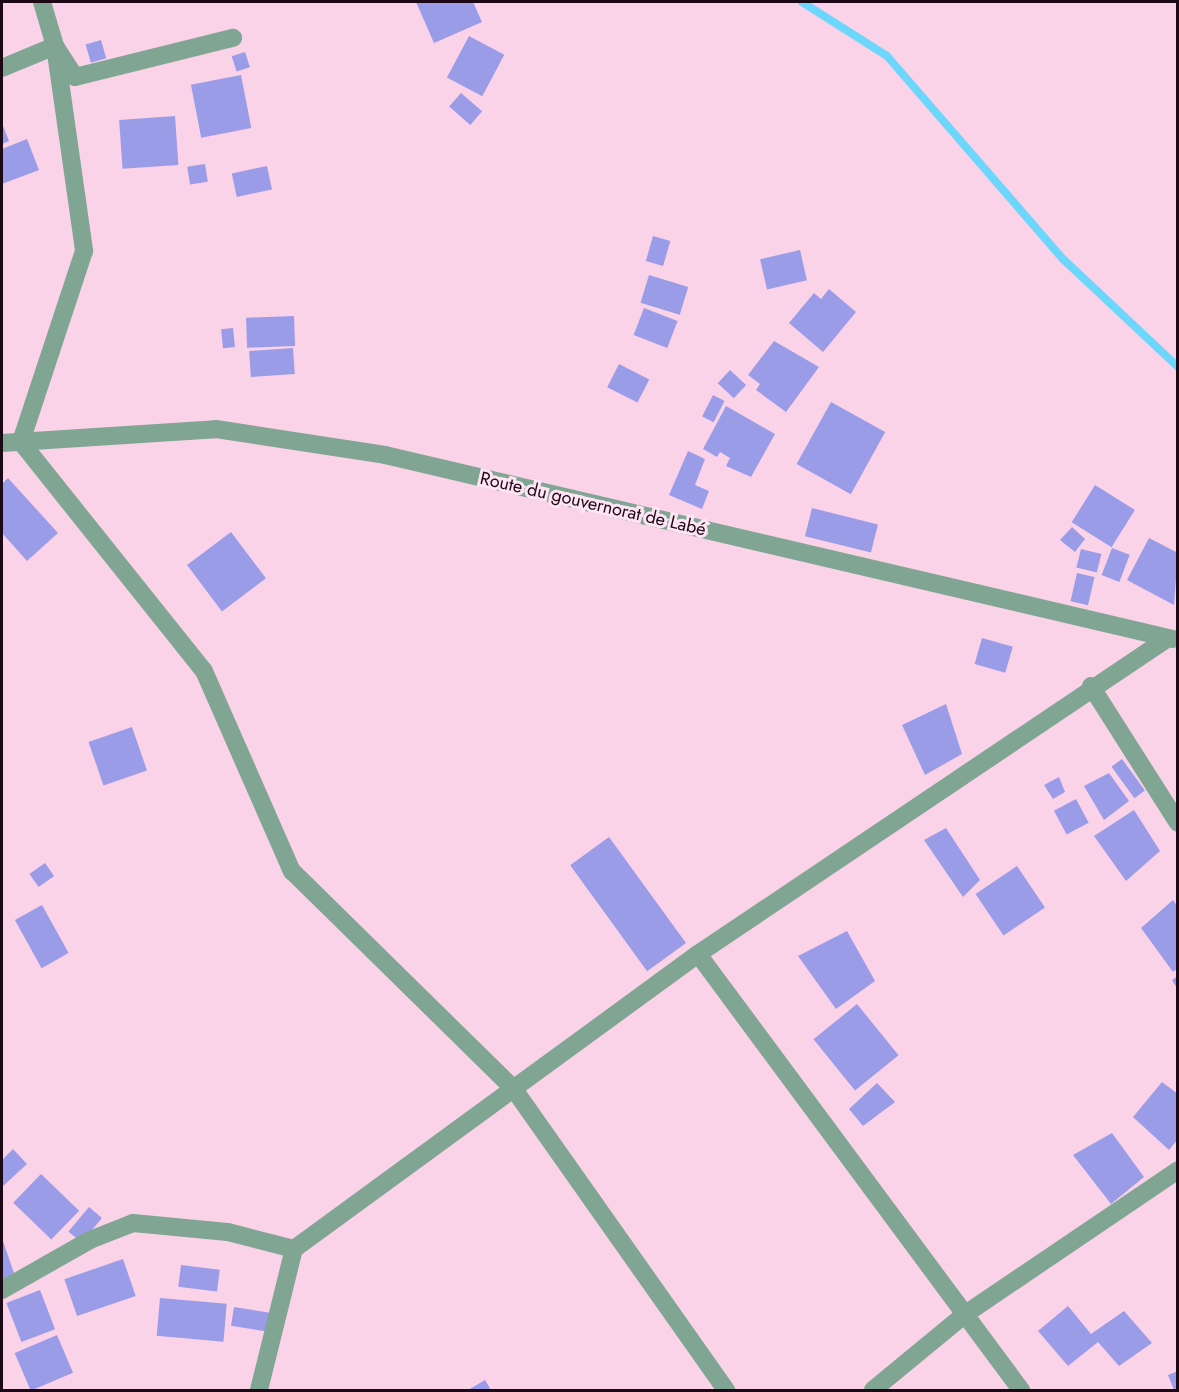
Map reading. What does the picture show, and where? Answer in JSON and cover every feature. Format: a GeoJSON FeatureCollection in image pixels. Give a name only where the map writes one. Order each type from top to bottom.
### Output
{"type":"FeatureCollection","features":[{"type":"Feature","properties":{"kind":"street"},"geometry":{"type":"LineString","coordinates":[[42,2],[55,46],[84,251],[21,442],[204,671],[292,870],[513,1088],[726,1390]]}},
{"type":"Feature","properties":{"kind":"street"},"geometry":{"type":"LineString","coordinates":[[55,46],[75,76],[233,38]]}},
{"type":"Feature","properties":{"kind":"street"},"geometry":{"type":"LineString","coordinates":[[2,68],[55,46]]}},
{"type":"Feature","properties":{"kind":"street","name":"Route du gouvernorat de Labé"},"geometry":{"type":"LineString","coordinates":[[2,443],[216,429],[385,455],[1173,638]]}},
{"type":"Feature","properties":{"kind":"street"},"geometry":{"type":"LineString","coordinates":[[259,1390],[294,1249],[698,954],[1091,686],[1173,638]]}},
{"type":"Feature","properties":{"kind":"street"},"geometry":{"type":"LineString","coordinates":[[1091,686],[1178,823]]}},
{"type":"Feature","properties":{"kind":"street"},"geometry":{"type":"LineString","coordinates":[[698,954],[964,1315],[1022,1390]]}},
{"type":"Feature","properties":{"kind":"street"},"geometry":{"type":"LineString","coordinates":[[873,1390],[964,1315],[1178,1170]]}},
{"type":"Feature","properties":{"kind":"street"},"geometry":{"type":"LineString","coordinates":[[2,1290],[90,1240],[133,1223],[228,1232],[294,1249]]}},
{"type":"Feature","properties":{"kind":"building"},"geometry":{"type":"Polygon","coordinates":[[[416,2],[473,2],[482,22],[434,43],[416,2]]]}},
{"type":"Feature","properties":{"kind":"building"},"geometry":{"type":"Polygon","coordinates":[[[469,36],[504,55],[482,96],[447,77],[469,36]]]}},
{"type":"Feature","properties":{"kind":"building"},"geometry":{"type":"Polygon","coordinates":[[[101,40],[106,58],[91,63],[86,44],[101,40]]]}},
{"type":"Feature","properties":{"kind":"building"},"geometry":{"type":"Polygon","coordinates":[[[245,52],[250,67],[237,72],[232,56],[245,52]]]}},
{"type":"Feature","properties":{"kind":"building"},"geometry":{"type":"Polygon","coordinates":[[[241,75],[251,128],[201,138],[191,85],[241,75]]]}},
{"type":"Feature","properties":{"kind":"building"},"geometry":{"type":"Polygon","coordinates":[[[461,93],[482,111],[470,125],[449,107],[461,93]]]}},
{"type":"Feature","properties":{"kind":"building"},"geometry":{"type":"Polygon","coordinates":[[[175,116],[178,165],[123,169],[119,120],[175,116]]]}},
{"type":"Feature","properties":{"kind":"building"},"geometry":{"type":"Polygon","coordinates":[[[2,123],[9,141],[2,144],[2,123]]]}},
{"type":"Feature","properties":{"kind":"building"},"geometry":{"type":"Polygon","coordinates":[[[27,139],[39,170],[2,184],[2,149],[27,139]]]}},
{"type":"Feature","properties":{"kind":"building"},"geometry":{"type":"Polygon","coordinates":[[[205,164],[208,182],[190,185],[187,167],[205,164]]]}},
{"type":"Feature","properties":{"kind":"building"},"geometry":{"type":"Polygon","coordinates":[[[267,166],[272,189],[237,197],[232,173],[267,166]]]}},
{"type":"Feature","properties":{"kind":"building"},"geometry":{"type":"Polygon","coordinates":[[[653,236],[670,241],[663,266],[646,261],[653,236]]]}},
{"type":"Feature","properties":{"kind":"building"},"geometry":{"type":"Polygon","coordinates":[[[800,250],[807,280],[767,289],[760,259],[800,250]]]}},
{"type":"Feature","properties":{"kind":"building"},"geometry":{"type":"Polygon","coordinates":[[[649,275],[688,287],[680,315],[641,303],[649,275]]]}},
{"type":"Feature","properties":{"kind":"building"},"geometry":{"type":"Polygon","coordinates":[[[829,289],[856,312],[823,352],[789,323],[814,293],[821,299],[829,289]]]}},
{"type":"Feature","properties":{"kind":"building"},"geometry":{"type":"Polygon","coordinates":[[[644,308],[678,321],[667,348],[634,335],[644,308]]]}},
{"type":"Feature","properties":{"kind":"building"},"geometry":{"type":"Polygon","coordinates":[[[294,316],[295,346],[247,348],[246,318],[294,316]]]}},
{"type":"Feature","properties":{"kind":"building"},"geometry":{"type":"Polygon","coordinates":[[[233,328],[235,347],[223,348],[221,329],[233,328]]]}},
{"type":"Feature","properties":{"kind":"building"},"geometry":{"type":"Polygon","coordinates":[[[774,341],[819,367],[786,412],[756,390],[760,384],[748,375],[774,341]]]}},
{"type":"Feature","properties":{"kind":"building"},"geometry":{"type":"Polygon","coordinates":[[[293,348],[295,374],[251,377],[249,351],[293,348]]]}},
{"type":"Feature","properties":{"kind":"building"},"geometry":{"type":"Polygon","coordinates":[[[619,364],[649,379],[637,403],[607,387],[619,364]]]}},
{"type":"Feature","properties":{"kind":"building"},"geometry":{"type":"Polygon","coordinates":[[[730,370],[746,385],[734,398],[718,383],[730,370]]]}},
{"type":"Feature","properties":{"kind":"building"},"geometry":{"type":"Polygon","coordinates":[[[713,395],[725,401],[714,422],[702,416],[713,395]]]}},
{"type":"Feature","properties":{"kind":"building"},"geometry":{"type":"Polygon","coordinates":[[[831,402],[885,432],[851,494],[797,464],[831,402]]]}},
{"type":"Feature","properties":{"kind":"building"},"geometry":{"type":"Polygon","coordinates":[[[726,406],[775,434],[751,477],[726,466],[730,458],[720,452],[717,457],[703,449],[726,406]]]}},
{"type":"Feature","properties":{"kind":"building"},"geometry":{"type":"Polygon","coordinates":[[[688,451],[705,459],[695,485],[709,491],[702,509],[669,495],[688,451]]]}},
{"type":"Feature","properties":{"kind":"building"},"geometry":{"type":"Polygon","coordinates":[[[8,478],[58,533],[27,561],[2,533],[2,484],[8,478]]]}},
{"type":"Feature","properties":{"kind":"building"},"geometry":{"type":"Polygon","coordinates":[[[1095,485],[1135,510],[1112,547],[1072,522],[1095,485]]]}},
{"type":"Feature","properties":{"kind":"building"},"geometry":{"type":"Polygon","coordinates":[[[812,508],[878,524],[871,553],[805,536],[812,508]]]}},
{"type":"Feature","properties":{"kind":"building"},"geometry":{"type":"Polygon","coordinates":[[[1072,527],[1085,539],[1075,552],[1060,540],[1072,527]]]}},
{"type":"Feature","properties":{"kind":"building"},"geometry":{"type":"Polygon","coordinates":[[[231,532],[266,578],[222,611],[187,565],[231,532]]]}},
{"type":"Feature","properties":{"kind":"building"},"geometry":{"type":"Polygon","coordinates":[[[1149,538],[1178,553],[1174,605],[1127,580],[1149,538]]]}},
{"type":"Feature","properties":{"kind":"building"},"geometry":{"type":"Polygon","coordinates":[[[1112,548],[1130,555],[1119,582],[1102,575],[1112,548]]]}},
{"type":"Feature","properties":{"kind":"building"},"geometry":{"type":"Polygon","coordinates":[[[1081,549],[1101,554],[1097,573],[1076,567],[1081,549]]]}},
{"type":"Feature","properties":{"kind":"building"},"geometry":{"type":"Polygon","coordinates":[[[1077,573],[1095,577],[1088,605],[1070,601],[1077,573]]]}},
{"type":"Feature","properties":{"kind":"building"},"geometry":{"type":"Polygon","coordinates":[[[982,638],[1013,647],[1005,673],[975,664],[982,638]]]}},
{"type":"Feature","properties":{"kind":"building"},"geometry":{"type":"Polygon","coordinates":[[[946,704],[962,754],[925,775],[902,725],[946,704]]]}},
{"type":"Feature","properties":{"kind":"building"},"geometry":{"type":"Polygon","coordinates":[[[132,727],[147,770],[103,785],[89,742],[132,727]]]}},
{"type":"Feature","properties":{"kind":"building"},"geometry":{"type":"Polygon","coordinates":[[[1122,759],[1145,791],[1134,798],[1111,767],[1122,759]]]}},
{"type":"Feature","properties":{"kind":"building"},"geometry":{"type":"Polygon","coordinates":[[[1109,773],[1129,801],[1104,820],[1084,786],[1109,773]]]}},
{"type":"Feature","properties":{"kind":"building"},"geometry":{"type":"Polygon","coordinates":[[[1059,777],[1065,792],[1053,799],[1044,785],[1059,777]]]}},
{"type":"Feature","properties":{"kind":"building"},"geometry":{"type":"Polygon","coordinates":[[[1076,799],[1089,823],[1067,835],[1054,811],[1076,799]]]}},
{"type":"Feature","properties":{"kind":"building"},"geometry":{"type":"Polygon","coordinates":[[[1134,810],[1160,851],[1126,881],[1094,836],[1134,810]]]}},
{"type":"Feature","properties":{"kind":"building"},"geometry":{"type":"Polygon","coordinates":[[[946,828],[980,880],[963,897],[924,840],[946,828]]]}},
{"type":"Feature","properties":{"kind":"building"},"geometry":{"type":"Polygon","coordinates":[[[609,837],[686,943],[647,971],[570,865],[609,837]]]}},
{"type":"Feature","properties":{"kind":"building"},"geometry":{"type":"Polygon","coordinates":[[[45,863],[54,876],[39,887],[29,874],[45,863]]]}},
{"type":"Feature","properties":{"kind":"building"},"geometry":{"type":"Polygon","coordinates":[[[1017,866],[1045,907],[1004,935],[976,894],[1017,866]]]}},
{"type":"Feature","properties":{"kind":"building"},"geometry":{"type":"Polygon","coordinates":[[[1173,900],[1178,907],[1178,968],[1173,972],[1141,928],[1173,900]]]}},
{"type":"Feature","properties":{"kind":"building"},"geometry":{"type":"Polygon","coordinates":[[[42,905],[69,953],[42,968],[15,920],[42,905]]]}},
{"type":"Feature","properties":{"kind":"building"},"geometry":{"type":"Polygon","coordinates":[[[847,931],[875,981],[836,1009],[798,956],[847,931]]]}},
{"type":"Feature","properties":{"kind":"building"},"geometry":{"type":"Polygon","coordinates":[[[1178,976],[1178,990],[1172,980],[1178,976]]]}},
{"type":"Feature","properties":{"kind":"building"},"geometry":{"type":"Polygon","coordinates":[[[857,1004],[899,1055],[855,1091],[813,1039],[857,1004]]]}},
{"type":"Feature","properties":{"kind":"building"},"geometry":{"type":"Polygon","coordinates":[[[1162,1082],[1178,1094],[1178,1139],[1169,1150],[1133,1117],[1162,1082]]]}},
{"type":"Feature","properties":{"kind":"building"},"geometry":{"type":"Polygon","coordinates":[[[877,1083],[895,1102],[863,1126],[849,1109],[877,1083]]]}},
{"type":"Feature","properties":{"kind":"building"},"geometry":{"type":"Polygon","coordinates":[[[1112,1133],[1144,1177],[1111,1204],[1073,1155],[1112,1133]]]}},
{"type":"Feature","properties":{"kind":"building"},"geometry":{"type":"Polygon","coordinates":[[[13,1149],[27,1164],[2,1187],[2,1160],[13,1149]]]}},
{"type":"Feature","properties":{"kind":"building"},"geometry":{"type":"Polygon","coordinates":[[[41,1174],[79,1211],[51,1240],[13,1203],[41,1174]]]}},
{"type":"Feature","properties":{"kind":"building"},"geometry":{"type":"Polygon","coordinates":[[[89,1207],[102,1218],[81,1242],[68,1232],[89,1207]]]}},
{"type":"Feature","properties":{"kind":"building"},"geometry":{"type":"Polygon","coordinates":[[[2,1238],[15,1276],[2,1281],[2,1238]]]}},
{"type":"Feature","properties":{"kind":"building"},"geometry":{"type":"Polygon","coordinates":[[[123,1259],[136,1296],[77,1316],[64,1279],[123,1259]]]}},
{"type":"Feature","properties":{"kind":"building"},"geometry":{"type":"Polygon","coordinates":[[[181,1265],[220,1270],[217,1292],[178,1287],[181,1265]]]}},
{"type":"Feature","properties":{"kind":"building"},"geometry":{"type":"Polygon","coordinates":[[[40,1290],[55,1329],[21,1342],[6,1303],[40,1290]]]}},
{"type":"Feature","properties":{"kind":"building"},"geometry":{"type":"Polygon","coordinates":[[[160,1298],[227,1304],[223,1342],[157,1336],[160,1298]]]}},
{"type":"Feature","properties":{"kind":"building"},"geometry":{"type":"Polygon","coordinates":[[[1068,1306],[1091,1334],[1124,1311],[1152,1343],[1119,1366],[1098,1342],[1068,1366],[1038,1331],[1068,1306]]]}},
{"type":"Feature","properties":{"kind":"building"},"geometry":{"type":"Polygon","coordinates":[[[234,1307],[270,1313],[267,1331],[231,1326],[234,1307]]]}},
{"type":"Feature","properties":{"kind":"building"},"geometry":{"type":"Polygon","coordinates":[[[57,1335],[73,1373],[30,1390],[15,1353],[57,1335]]]}},
{"type":"Feature","properties":{"kind":"building"},"geometry":{"type":"Polygon","coordinates":[[[1178,1371],[1178,1390],[1174,1390],[1168,1375],[1178,1371]]]}},
{"type":"Feature","properties":{"kind":"building"},"geometry":{"type":"Polygon","coordinates":[[[485,1380],[491,1390],[468,1390],[485,1380]]]}},
{"type":"Feature","properties":{"kind":"waterway"},"geometry":{"type":"LineString","coordinates":[[802,2],[887,56],[1063,259],[1178,367]]}}]}
